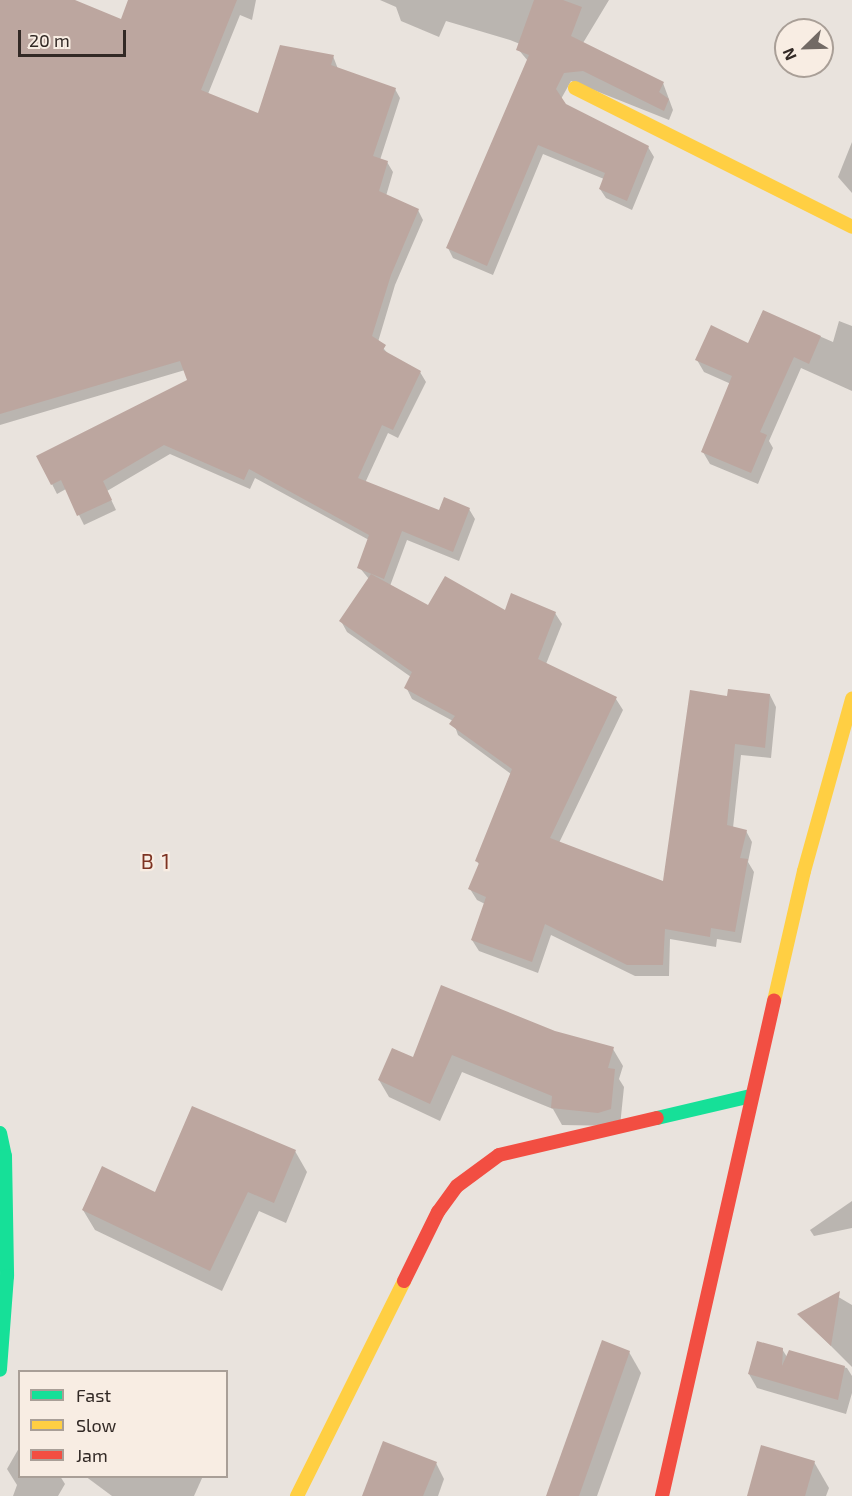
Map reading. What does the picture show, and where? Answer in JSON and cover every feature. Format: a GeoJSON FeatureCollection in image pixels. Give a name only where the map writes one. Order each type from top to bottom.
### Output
{"type":"FeatureCollection","features":[{"type":"Feature","properties":{"kind":"street"},"geometry":{"type":"LineString","coordinates":[[575,88],[852,227]]}},
{"type":"Feature","properties":{"kind":"street"},"geometry":{"type":"LineString","coordinates":[[662,1496],[751,1096],[804,871],[852,699]]}},
{"type":"Feature","properties":{"kind":"street"},"geometry":{"type":"LineString","coordinates":[[297,1496],[438,1212],[458,1186],[499,1155],[751,1096]]}},
{"type":"Feature","properties":{"kind":"street"},"geometry":{"type":"LineString","coordinates":[[0,1133],[5,1156],[7,1276],[0,1370]]}},
{"type":"Feature","properties":{"kind":"building"},"geometry":{"type":"Polygon","coordinates":[[[0,0],[75,0],[121,19],[128,0],[237,0],[201,90],[258,113],[280,45],[334,55],[331,65],[396,88],[373,156],[388,161],[379,191],[419,209],[391,275],[372,336],[386,345],[383,350],[421,371],[393,430],[382,425],[358,478],[439,510],[444,497],[470,508],[453,552],[402,531],[384,579],[357,568],[369,535],[249,469],[244,480],[164,445],[103,481],[112,500],[77,516],[61,480],[51,485],[36,456],[187,380],[180,361],[0,414],[0,0]]]}},
{"type":"Feature","properties":{"kind":"building"},"geometry":{"type":"Polygon","coordinates":[[[534,0],[563,0],[582,7],[571,36],[664,82],[659,92],[669,99],[664,111],[583,71],[564,73],[556,89],[566,104],[649,146],[627,201],[599,189],[605,173],[538,145],[487,266],[446,248],[529,55],[516,50],[534,0]]]}},
{"type":"Feature","properties":{"kind":"building"},"geometry":{"type":"Polygon","coordinates":[[[763,310],[821,336],[809,364],[794,357],[760,432],[767,435],[751,473],[701,452],[732,376],[695,360],[711,325],[748,343],[763,310]]]}},
{"type":"Feature","properties":{"kind":"building"},"geometry":{"type":"Polygon","coordinates":[[[371,574],[428,605],[445,576],[505,610],[511,593],[556,612],[538,659],[617,697],[550,838],[663,881],[690,690],[727,696],[728,689],[770,694],[765,748],[735,744],[727,825],[747,830],[740,858],[748,859],[735,932],[711,928],[710,937],[665,929],[663,965],[627,965],[545,924],[532,962],[471,940],[486,897],[468,889],[479,863],[475,861],[512,769],[449,724],[455,716],[404,688],[412,672],[339,621],[371,574]]]}},
{"type":"Feature","properties":{"kind":"building"},"geometry":{"type":"Polygon","coordinates":[[[441,985],[555,1031],[614,1047],[608,1068],[615,1069],[611,1109],[598,1113],[551,1108],[552,1096],[452,1055],[430,1104],[378,1080],[392,1048],[413,1057],[441,985]]]}},
{"type":"Feature","properties":{"kind":"building"},"geometry":{"type":"Polygon","coordinates":[[[192,1106],[296,1150],[274,1203],[248,1192],[210,1271],[82,1210],[102,1166],[155,1192],[192,1106]]]}},
{"type":"Feature","properties":{"kind":"building"},"geometry":{"type":"Polygon","coordinates":[[[840,1291],[831,1346],[797,1314],[840,1291]]]}},
{"type":"Feature","properties":{"kind":"building"},"geometry":{"type":"Polygon","coordinates":[[[602,1340],[630,1351],[579,1496],[546,1496],[602,1340]]]}},
{"type":"Feature","properties":{"kind":"building"},"geometry":{"type":"Polygon","coordinates":[[[757,1341],[783,1348],[782,1366],[789,1350],[845,1366],[838,1400],[748,1374],[757,1341]]]}},
{"type":"Feature","properties":{"kind":"building"},"geometry":{"type":"Polygon","coordinates":[[[383,1441],[437,1462],[423,1496],[362,1496],[383,1441]]]}},
{"type":"Feature","properties":{"kind":"building"},"geometry":{"type":"Polygon","coordinates":[[[761,1445],[815,1461],[805,1496],[747,1496],[761,1445]]]}},
{"type":"Feature","properties":{"kind":"traffic: fast"},"geometry":{"type":"LineString","coordinates":[[657,1118],[751,1096]]}},
{"type":"Feature","properties":{"kind":"traffic: fast"},"geometry":{"type":"LineString","coordinates":[[0,1133],[5,1156],[7,1276],[0,1370]]}},
{"type":"Feature","properties":{"kind":"traffic: slow"},"geometry":{"type":"LineString","coordinates":[[575,88],[852,227]]}},
{"type":"Feature","properties":{"kind":"traffic: slow"},"geometry":{"type":"LineString","coordinates":[[774,1001],[804,871],[852,699]]}},
{"type":"Feature","properties":{"kind":"traffic: slow"},"geometry":{"type":"LineString","coordinates":[[297,1496],[404,1281]]}},
{"type":"Feature","properties":{"kind":"traffic: jam"},"geometry":{"type":"LineString","coordinates":[[662,1496],[774,1001]]}},
{"type":"Feature","properties":{"kind":"traffic: jam"},"geometry":{"type":"LineString","coordinates":[[404,1281],[438,1212],[457,1186],[499,1155],[657,1118]]}},
{"type":"Feature","properties":{"kind":"district","name":"B 1"},"geometry":{"type":"Point","coordinates":[156,861]}}]}
